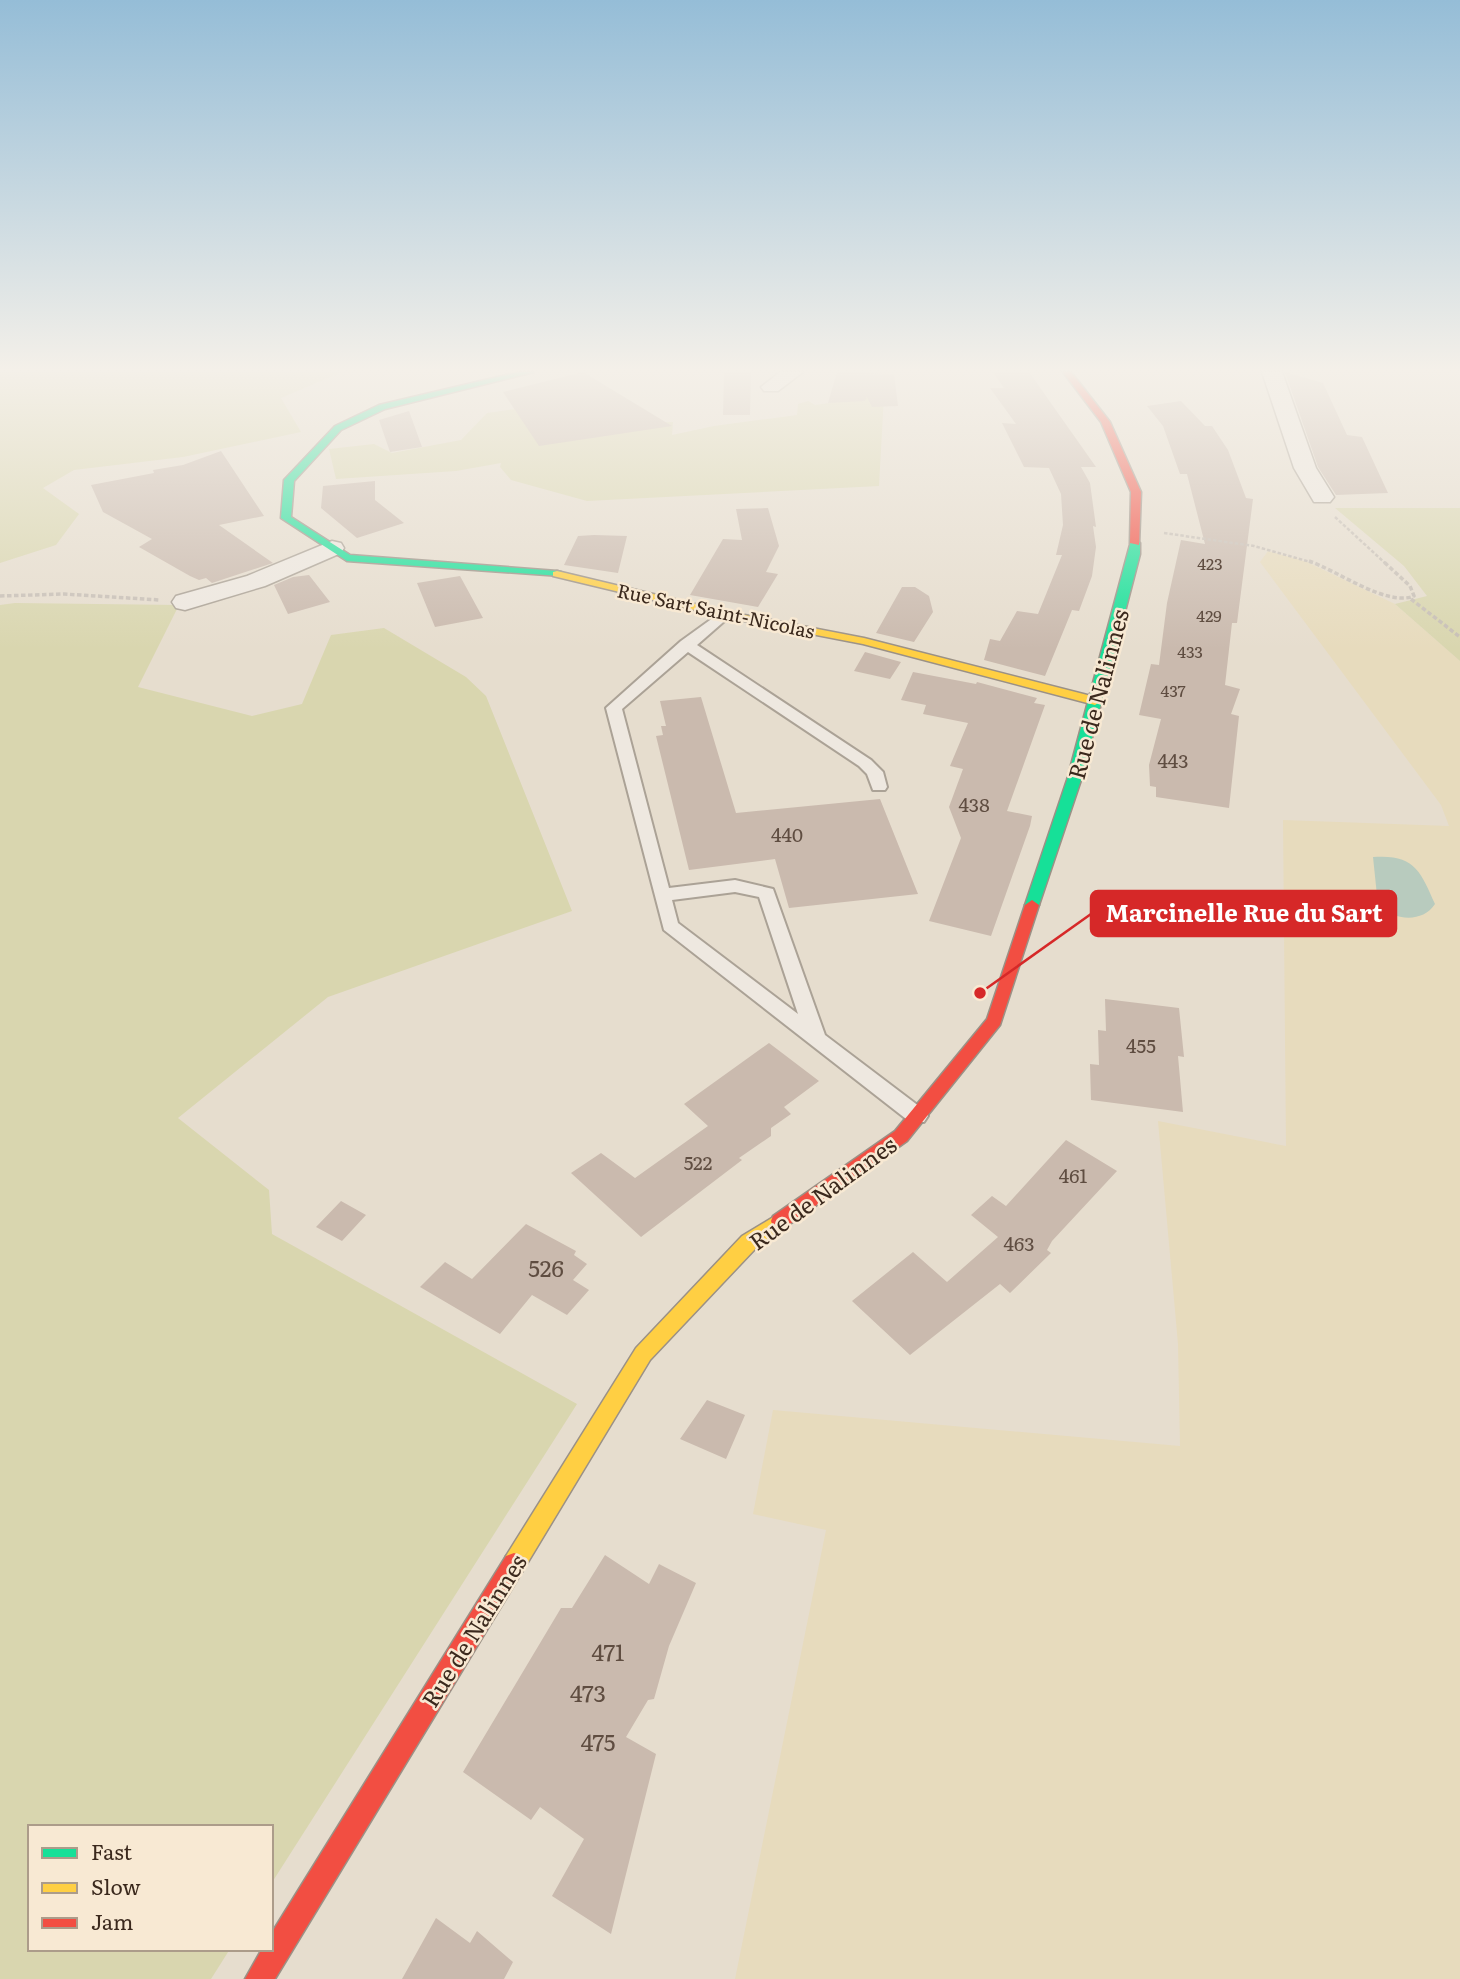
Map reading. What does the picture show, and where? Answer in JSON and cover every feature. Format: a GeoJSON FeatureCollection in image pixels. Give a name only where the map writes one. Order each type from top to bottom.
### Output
{"type":"FeatureCollection","features":[{"type":"Feature","properties":{"kind":"street","name":"Rue Sart Saint-Nicolas"},"geometry":{"type":"LineString","coordinates":[[304,464],[289,480],[286,518],[348,558],[550,572],[724,614],[864,641],[1095,701]]}},
{"type":"Feature","properties":{"kind":"street","name":"Rue de Nalinnes"},"geometry":{"type":"LineString","coordinates":[[259,1979],[643,1354],[749,1242],[901,1136],[994,1021],[1074,780],[1135,554],[1136,492],[1124,464]]}},
{"type":"Feature","properties":{"kind":"street"},"geometry":{"type":"LineString","coordinates":[[1303,464],[1322,497]]}},
{"type":"Feature","properties":{"kind":"street"},"geometry":{"type":"LineString","coordinates":[[185,602],[256,581],[332,548]]}},
{"type":"Feature","properties":{"kind":"lane"},"geometry":{"type":"LineString","coordinates":[[724,614],[614,708],[670,926],[918,1116]]}},
{"type":"Feature","properties":{"kind":"lane"},"geometry":{"type":"LineString","coordinates":[[686,644],[866,763],[875,772],[879,787]]}},
{"type":"Feature","properties":{"kind":"lane"},"geometry":{"type":"LineString","coordinates":[[662,895],[735,886],[767,892],[817,1040]]}},
{"type":"Feature","properties":{"kind":"path"},"geometry":{"type":"LineString","coordinates":[[1322,497],[1319,503],[1410,586],[1415,594],[1410,599]]}},
{"type":"Feature","properties":{"kind":"path"},"geometry":{"type":"LineString","coordinates":[[1135,530],[1280,552],[1327,567],[1389,598],[1410,599],[1460,637]]}},
{"type":"Feature","properties":{"kind":"path"},"geometry":{"type":"LineString","coordinates":[[0,596],[64,594],[185,602]]}},
{"type":"Feature","properties":{"kind":"shaded area"},"geometry":{"type":"Polygon","coordinates":[[[0,464],[121,464],[74,470],[43,488],[79,514],[56,545],[0,563],[0,464]]]}},
{"type":"Feature","properties":{"kind":"shaded area"},"geometry":{"type":"Polygon","coordinates":[[[333,464],[493,464],[456,471],[336,479],[333,464]]]}},
{"type":"Feature","properties":{"kind":"shaded area"},"geometry":{"type":"Polygon","coordinates":[[[501,464],[880,464],[879,486],[587,501],[511,480],[501,464]]]}},
{"type":"Feature","properties":{"kind":"shaded area"},"geometry":{"type":"Polygon","coordinates":[[[1335,508],[1460,508],[1460,661],[1395,604],[1427,596],[1404,566],[1335,508]]]}},
{"type":"Feature","properties":{"kind":"shaded area"},"geometry":{"type":"Polygon","coordinates":[[[1268,551],[1307,562],[1395,604],[1460,661],[1460,1979],[735,1979],[826,1530],[753,1514],[773,1410],[1180,1446],[1178,1344],[1158,1121],[1286,1146],[1283,820],[1449,826],[1441,805],[1260,562],[1268,551]]]}},
{"type":"Feature","properties":{"kind":"shaded area"},"geometry":{"type":"Polygon","coordinates":[[[0,605],[179,605],[138,687],[252,716],[302,704],[331,635],[384,628],[466,677],[486,696],[572,911],[328,997],[178,1118],[269,1190],[272,1234],[577,1404],[273,1881],[273,1825],[28,1825],[28,1951],[229,1951],[211,1979],[0,1979],[0,605]]]}},
{"type":"Feature","properties":{"kind":"shaded area"},"geometry":{"type":"Polygon","coordinates":[[[1373,857],[1398,858],[1414,867],[1420,873],[1435,904],[1423,915],[1407,918],[1384,910],[1378,905],[1373,857]]]}},
{"type":"Feature","properties":{"kind":"building"},"geometry":{"type":"Polygon","coordinates":[[[230,464],[264,516],[219,525],[273,563],[212,583],[206,578],[199,580],[139,547],[152,539],[103,512],[91,485],[183,465],[230,464]]]}},
{"type":"Feature","properties":{"kind":"building"},"geometry":{"type":"Polygon","coordinates":[[[1023,464],[1094,464],[1096,467],[1081,467],[1090,483],[1096,527],[1093,526],[1096,547],[1092,576],[1079,611],[1072,610],[1045,676],[984,660],[990,639],[1000,641],[1017,611],[1038,614],[1062,555],[1056,555],[1063,525],[1061,494],[1049,468],[1024,467],[1023,464]]]}},
{"type":"Feature","properties":{"kind":"building"},"geometry":{"type":"Polygon","coordinates":[[[1177,464],[1233,464],[1246,498],[1253,499],[1237,623],[1232,623],[1225,685],[1240,689],[1231,714],[1239,716],[1229,808],[1156,797],[1156,787],[1150,786],[1149,765],[1161,719],[1139,715],[1151,664],[1159,665],[1167,603],[1181,540],[1205,544],[1187,474],[1180,474],[1177,464]]]}},
{"type":"Feature","properties":{"kind":"building"},"geometry":{"type":"Polygon","coordinates":[[[1317,464],[1375,464],[1388,493],[1336,495],[1317,464]]]}},
{"type":"Feature","properties":{"kind":"building"},"geometry":{"type":"Polygon","coordinates":[[[375,481],[375,500],[404,523],[357,538],[321,508],[323,486],[375,481]]]}},
{"type":"Feature","properties":{"kind":"building"},"geometry":{"type":"Polygon","coordinates":[[[768,508],[779,546],[766,572],[778,574],[758,607],[690,595],[723,539],[742,540],[736,509],[768,508]]]}},
{"type":"Feature","properties":{"kind":"building"},"geometry":{"type":"Polygon","coordinates":[[[578,536],[627,536],[618,573],[564,565],[578,536]]]}},
{"type":"Feature","properties":{"kind":"building"},"geometry":{"type":"Polygon","coordinates":[[[309,575],[330,602],[288,614],[274,585],[293,577],[309,575]]]}},
{"type":"Feature","properties":{"kind":"building"},"geometry":{"type":"Polygon","coordinates":[[[460,576],[483,618],[435,627],[417,583],[460,576]]]}},
{"type":"Feature","properties":{"kind":"building"},"geometry":{"type":"Polygon","coordinates":[[[902,587],[915,587],[929,596],[933,612],[914,642],[876,633],[902,587]]]}},
{"type":"Feature","properties":{"kind":"building"},"geometry":{"type":"Polygon","coordinates":[[[865,652],[901,662],[890,679],[854,671],[865,652]]]}},
{"type":"Feature","properties":{"kind":"building"},"geometry":{"type":"Polygon","coordinates":[[[913,672],[976,684],[977,682],[1037,698],[1034,703],[1045,705],[1007,811],[1032,816],[1030,826],[991,936],[929,921],[961,838],[949,807],[963,769],[950,766],[968,723],[923,714],[926,705],[901,700],[913,672]]]}},
{"type":"Feature","properties":{"kind":"building"},"geometry":{"type":"Polygon","coordinates":[[[701,697],[736,813],[880,799],[918,894],[789,908],[775,859],[689,870],[656,736],[663,735],[661,726],[666,726],[660,701],[701,697]]]}},
{"type":"Feature","properties":{"kind":"building"},"geometry":{"type":"Polygon","coordinates":[[[1105,999],[1179,1008],[1184,1057],[1178,1056],[1183,1112],[1091,1100],[1090,1064],[1099,1065],[1098,1030],[1106,1031],[1105,999]]]}},
{"type":"Feature","properties":{"kind":"building"},"geometry":{"type":"Polygon","coordinates":[[[769,1043],[819,1081],[784,1107],[791,1114],[771,1128],[771,1136],[739,1158],[742,1160],[641,1237],[571,1173],[601,1153],[635,1178],[708,1126],[684,1104],[769,1043]]]}},
{"type":"Feature","properties":{"kind":"building"},"geometry":{"type":"Polygon","coordinates":[[[1066,1140],[1117,1171],[1052,1241],[1047,1250],[1051,1253],[1010,1293],[1000,1284],[910,1355],[852,1301],[913,1252],[947,1282],[998,1237],[971,1215],[992,1196],[1006,1206],[1066,1140]]]}},
{"type":"Feature","properties":{"kind":"building"},"geometry":{"type":"Polygon","coordinates":[[[341,1201],[366,1215],[342,1241],[316,1227],[341,1201]]]}},
{"type":"Feature","properties":{"kind":"building"},"geometry":{"type":"Polygon","coordinates":[[[526,1224],[576,1251],[574,1255],[587,1264],[573,1280],[589,1290],[567,1315],[532,1295],[500,1334],[420,1287],[445,1262],[472,1279],[526,1224]]]}},
{"type":"Feature","properties":{"kind":"building"},"geometry":{"type":"Polygon","coordinates":[[[707,1400],[745,1415],[726,1459],[680,1439],[707,1400]]]}},
{"type":"Feature","properties":{"kind":"building"},"geometry":{"type":"Polygon","coordinates":[[[605,1555],[649,1584],[659,1564],[696,1583],[669,1646],[654,1699],[648,1700],[626,1737],[656,1754],[611,1934],[552,1896],[584,1839],[540,1807],[531,1820],[463,1772],[561,1608],[572,1608],[605,1555]]]}},
{"type":"Feature","properties":{"kind":"building"},"geometry":{"type":"Polygon","coordinates":[[[436,1918],[470,1943],[477,1931],[513,1962],[504,1979],[402,1979],[436,1918]]]}},
{"type":"Feature","properties":{"kind":"traffic: fast"},"geometry":{"type":"LineString","coordinates":[[304,464],[289,480],[286,518],[347,558],[557,574]]}},
{"type":"Feature","properties":{"kind":"traffic: fast"},"geometry":{"type":"LineString","coordinates":[[1032,905],[1074,780],[1135,554],[1135,543]]}},
{"type":"Feature","properties":{"kind":"traffic: slow"},"geometry":{"type":"LineString","coordinates":[[557,574],[724,614],[864,641],[1095,701]]}},
{"type":"Feature","properties":{"kind":"traffic: slow"},"geometry":{"type":"LineString","coordinates":[[514,1564],[643,1354],[749,1242],[780,1221]]}},
{"type":"Feature","properties":{"kind":"traffic: jam"},"geometry":{"type":"LineString","coordinates":[[1124,464],[1136,492],[1135,543]]}},
{"type":"Feature","properties":{"kind":"traffic: jam"},"geometry":{"type":"LineString","coordinates":[[780,1221],[901,1136],[994,1021],[1032,905]]}},
{"type":"Feature","properties":{"kind":"traffic: jam"},"geometry":{"type":"LineString","coordinates":[[259,1979],[514,1564]]}},
{"type":"Feature","properties":{"kind":"place","name":"Marcinelle Rue du Sart"},"geometry":{"type":"Point","coordinates":[980,993]}}]}
